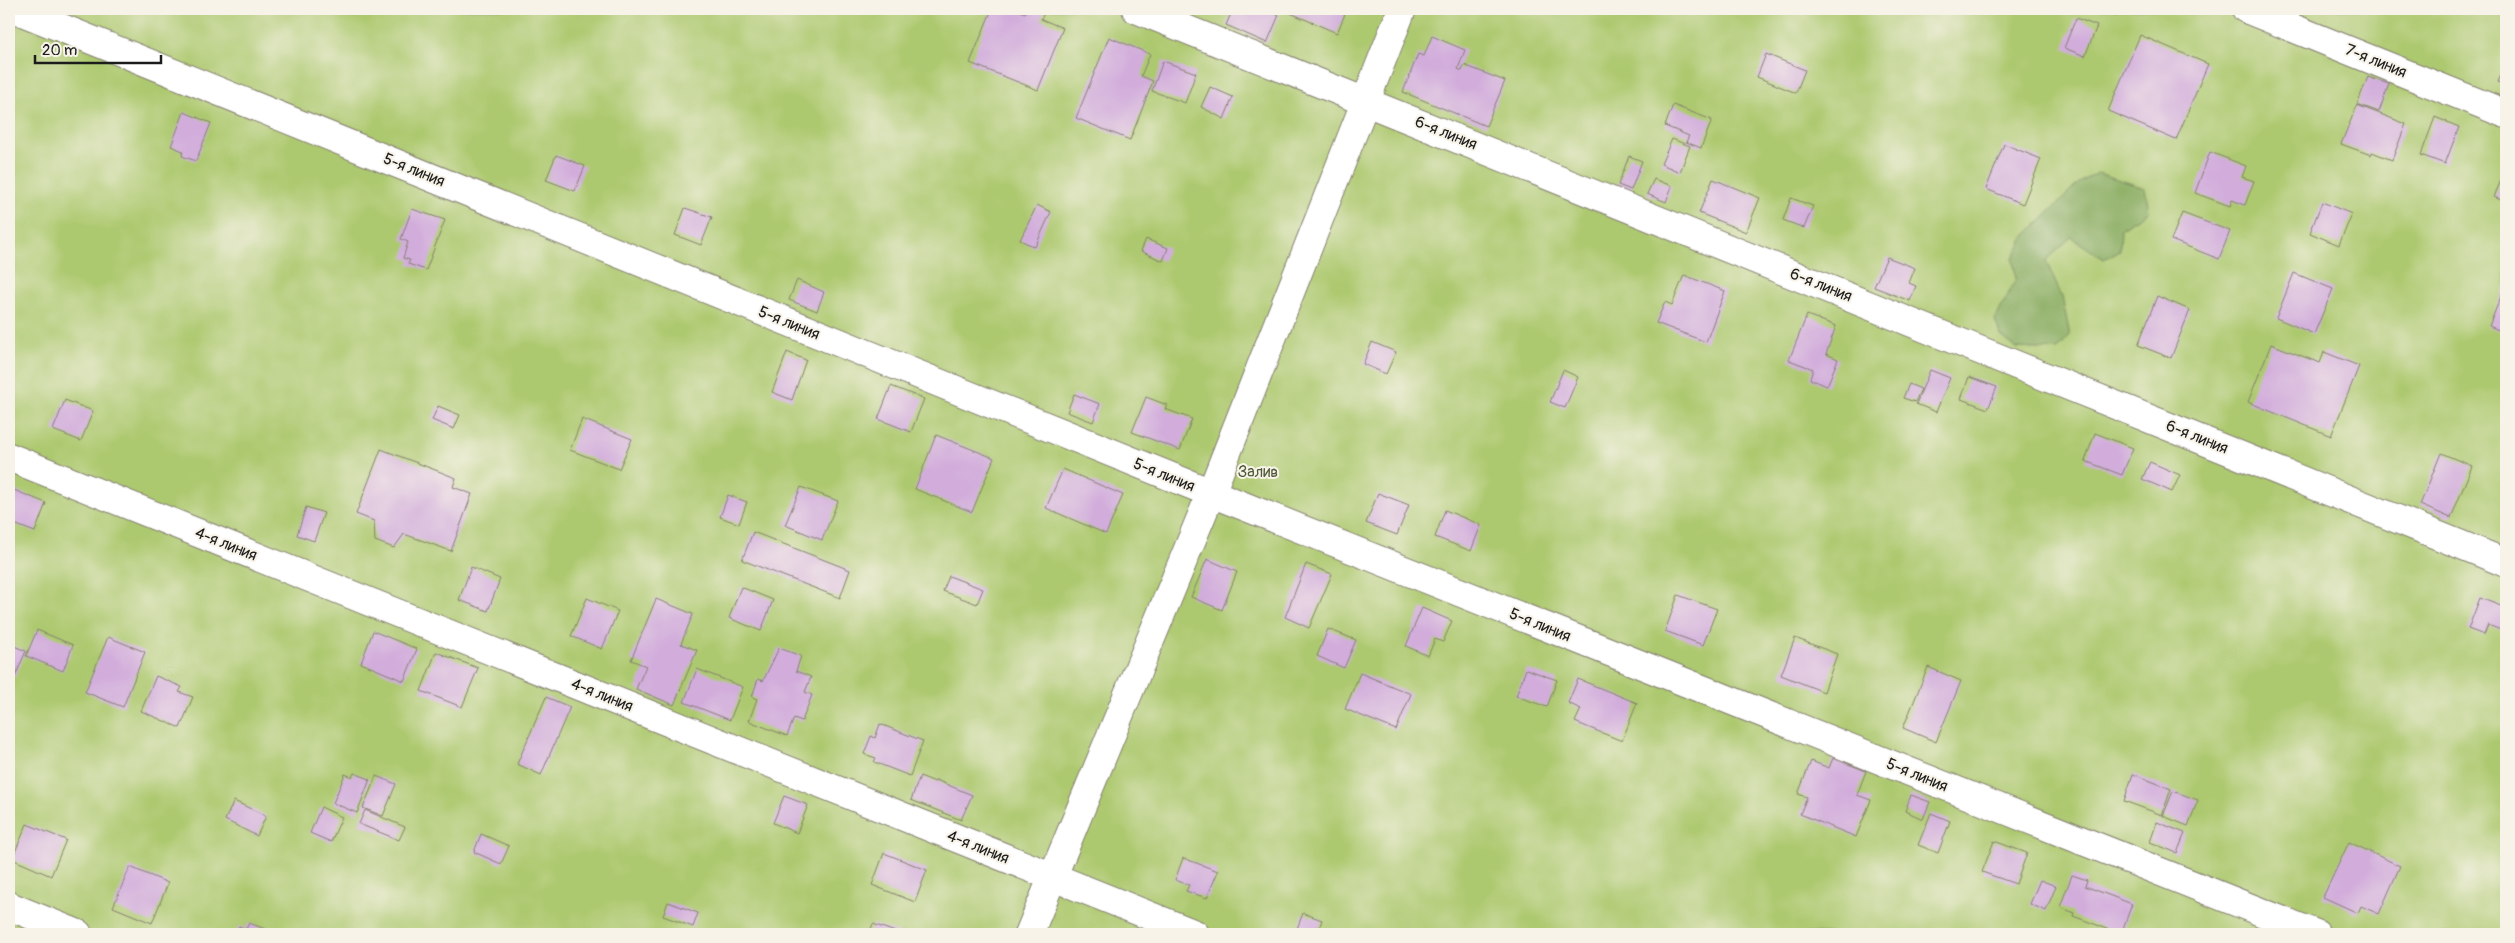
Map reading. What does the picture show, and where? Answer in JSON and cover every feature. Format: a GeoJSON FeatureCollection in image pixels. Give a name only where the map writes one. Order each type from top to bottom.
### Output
{"type":"FeatureCollection","features":[{"type":"Feature","properties":{"kind":"street","name":"5-я линия"},"geometry":{"type":"LineString","coordinates":[[15,9],[1210,494],[2316,934]]}},
{"type":"Feature","properties":{"kind":"street","name":"6-я линия"},"geometry":{"type":"LineString","coordinates":[[1136,9],[2506,563]]}},
{"type":"Feature","properties":{"kind":"street"},"geometry":{"type":"LineString","coordinates":[[1029,934],[1210,494],[1402,9]]}},
{"type":"Feature","properties":{"kind":"street","name":"7-я линия"},"geometry":{"type":"LineString","coordinates":[[2246,9],[2506,114]]}},
{"type":"Feature","properties":{"kind":"street","name":"4-я линия"},"geometry":{"type":"LineString","coordinates":[[9,457],[1195,934]]}},
{"type":"Feature","properties":{"kind":"street"},"geometry":{"type":"LineString","coordinates":[[9,906],[78,934]]}},
{"type":"Feature","properties":{"kind":"green space","name":"Залив"},"geometry":{"type":"Polygon","coordinates":[[[9,9],[2506,9],[2506,934],[9,934],[9,9]]]}},
{"type":"Feature","properties":{"kind":"green space"},"geometry":{"type":"Polygon","coordinates":[[[2098,173],[2145,188],[2149,211],[2121,228],[2120,250],[2104,259],[2071,237],[2046,261],[2062,297],[2070,336],[2058,350],[2016,348],[2001,336],[1995,320],[2016,279],[2013,259],[2025,236],[2079,183],[2098,173]]]}},
{"type":"Feature","properties":{"kind":"building"},"geometry":{"type":"Polygon","coordinates":[[[992,9],[1015,9],[1025,13],[1027,9],[1040,9],[1045,11],[1041,19],[1063,28],[1038,90],[970,63],[992,9]]]}},
{"type":"Feature","properties":{"kind":"building"},"geometry":{"type":"Polygon","coordinates":[[[1233,9],[1265,9],[1279,15],[1267,43],[1226,25],[1233,9]]]}},
{"type":"Feature","properties":{"kind":"building"},"geometry":{"type":"Polygon","coordinates":[[[1281,9],[1347,9],[1337,33],[1281,9]]]}},
{"type":"Feature","properties":{"kind":"building"},"geometry":{"type":"Polygon","coordinates":[[[2076,18],[2097,26],[2085,56],[2064,48],[2076,18]]]}},
{"type":"Feature","properties":{"kind":"building"},"geometry":{"type":"Polygon","coordinates":[[[2140,35],[2208,64],[2176,140],[2108,111],[2140,35]]]}},
{"type":"Feature","properties":{"kind":"building"},"geometry":{"type":"Polygon","coordinates":[[[1432,36],[1465,50],[1458,69],[1462,71],[1464,65],[1505,81],[1486,126],[1403,92],[1418,54],[1424,56],[1432,36]]]}},
{"type":"Feature","properties":{"kind":"building"},"geometry":{"type":"Polygon","coordinates":[[[1109,37],[1150,54],[1141,76],[1153,81],[1130,140],[1076,118],[1109,37]]]}},
{"type":"Feature","properties":{"kind":"building"},"geometry":{"type":"Polygon","coordinates":[[[1766,54],[1805,70],[1796,93],[1757,77],[1766,54]]]}},
{"type":"Feature","properties":{"kind":"building"},"geometry":{"type":"Polygon","coordinates":[[[1163,61],[1196,73],[1185,103],[1152,91],[1163,61]]]}},
{"type":"Feature","properties":{"kind":"building"},"geometry":{"type":"Polygon","coordinates":[[[2506,64],[2506,85],[2498,82],[2506,64]]]}},
{"type":"Feature","properties":{"kind":"building"},"geometry":{"type":"Polygon","coordinates":[[[2368,77],[2389,84],[2379,112],[2357,104],[2368,77]]]}},
{"type":"Feature","properties":{"kind":"building"},"geometry":{"type":"Polygon","coordinates":[[[1210,87],[1233,97],[1224,119],[1201,107],[1210,87]]]}},
{"type":"Feature","properties":{"kind":"building"},"geometry":{"type":"Polygon","coordinates":[[[1673,105],[1712,120],[1701,148],[1686,142],[1689,136],[1665,126],[1673,105]]]}},
{"type":"Feature","properties":{"kind":"building"},"geometry":{"type":"Polygon","coordinates":[[[2357,105],[2406,124],[2392,160],[2372,152],[2371,155],[2341,144],[2357,105]]]}},
{"type":"Feature","properties":{"kind":"building"},"geometry":{"type":"Polygon","coordinates":[[[184,112],[211,123],[196,161],[182,156],[183,151],[171,146],[184,112]]]}},
{"type":"Feature","properties":{"kind":"building"},"geometry":{"type":"Polygon","coordinates":[[[2435,117],[2459,127],[2445,164],[2421,155],[2435,117]]]}},
{"type":"Feature","properties":{"kind":"building"},"geometry":{"type":"Polygon","coordinates":[[[1672,139],[1690,146],[1680,172],[1661,164],[1672,139]]]}},
{"type":"Feature","properties":{"kind":"building"},"geometry":{"type":"Polygon","coordinates":[[[2004,144],[2041,159],[2023,204],[1986,189],[2004,144]]]}},
{"type":"Feature","properties":{"kind":"building"},"geometry":{"type":"Polygon","coordinates":[[[2210,152],[2246,166],[2242,177],[2254,181],[2245,205],[2232,200],[2230,206],[2195,193],[2210,152]]]}},
{"type":"Feature","properties":{"kind":"building"},"geometry":{"type":"Polygon","coordinates":[[[556,155],[585,166],[575,191],[546,180],[556,155]]]}},
{"type":"Feature","properties":{"kind":"building"},"geometry":{"type":"Polygon","coordinates":[[[1629,156],[1642,161],[1631,190],[1618,185],[1629,156]]]}},
{"type":"Feature","properties":{"kind":"building"},"geometry":{"type":"Polygon","coordinates":[[[2506,168],[2506,202],[2494,197],[2506,168]]]}},
{"type":"Feature","properties":{"kind":"building"},"geometry":{"type":"Polygon","coordinates":[[[1654,179],[1672,186],[1666,202],[1647,194],[1654,179]]]}},
{"type":"Feature","properties":{"kind":"building"},"geometry":{"type":"Polygon","coordinates":[[[1713,179],[1760,198],[1746,232],[1699,213],[1713,179]]]}},
{"type":"Feature","properties":{"kind":"building"},"geometry":{"type":"Polygon","coordinates":[[[1791,198],[1813,206],[1804,228],[1783,220],[1791,198]]]}},
{"type":"Feature","properties":{"kind":"building"},"geometry":{"type":"Polygon","coordinates":[[[2322,202],[2352,214],[2339,245],[2310,233],[2322,202]]]}},
{"type":"Feature","properties":{"kind":"building"},"geometry":{"type":"Polygon","coordinates":[[[1037,205],[1051,212],[1035,247],[1020,240],[1037,205]]]}},
{"type":"Feature","properties":{"kind":"building"},"geometry":{"type":"Polygon","coordinates":[[[685,208],[712,217],[701,245],[675,235],[685,208]]]}},
{"type":"Feature","properties":{"kind":"building"},"geometry":{"type":"Polygon","coordinates":[[[412,209],[445,220],[426,270],[408,264],[410,260],[403,258],[408,242],[401,239],[412,209]]]}},
{"type":"Feature","properties":{"kind":"building"},"geometry":{"type":"Polygon","coordinates":[[[2182,213],[2230,231],[2219,259],[2171,240],[2182,213]]]}},
{"type":"Feature","properties":{"kind":"building"},"geometry":{"type":"Polygon","coordinates":[[[1146,239],[1168,248],[1163,261],[1141,251],[1146,239]]]}},
{"type":"Feature","properties":{"kind":"building"},"geometry":{"type":"Polygon","coordinates":[[[1887,257],[1915,268],[1909,283],[1916,286],[1910,301],[1874,287],[1887,257]]]}},
{"type":"Feature","properties":{"kind":"building"},"geometry":{"type":"Polygon","coordinates":[[[2294,273],[2333,289],[2314,334],[2276,318],[2294,273]]]}},
{"type":"Feature","properties":{"kind":"building"},"geometry":{"type":"Polygon","coordinates":[[[1684,275],[1725,291],[1706,342],[1656,323],[1665,302],[1672,305],[1684,275]]]}},
{"type":"Feature","properties":{"kind":"building"},"geometry":{"type":"Polygon","coordinates":[[[797,280],[824,292],[817,311],[789,300],[797,280]]]}},
{"type":"Feature","properties":{"kind":"building"},"geometry":{"type":"Polygon","coordinates":[[[2506,284],[2506,333],[2489,326],[2506,284]]]}},
{"type":"Feature","properties":{"kind":"building"},"geometry":{"type":"Polygon","coordinates":[[[2157,296],[2190,310],[2171,358],[2138,345],[2157,296]]]}},
{"type":"Feature","properties":{"kind":"building"},"geometry":{"type":"Polygon","coordinates":[[[1807,315],[1836,326],[1826,354],[1838,359],[1827,386],[1810,379],[1813,369],[1789,360],[1807,315]]]}},
{"type":"Feature","properties":{"kind":"building"},"geometry":{"type":"Polygon","coordinates":[[[1372,342],[1396,352],[1386,374],[1363,364],[1372,342]]]}},
{"type":"Feature","properties":{"kind":"building"},"geometry":{"type":"Polygon","coordinates":[[[2271,344],[2320,363],[2324,352],[2359,366],[2331,436],[2248,402],[2271,344]]]}},
{"type":"Feature","properties":{"kind":"building"},"geometry":{"type":"Polygon","coordinates":[[[787,352],[806,360],[792,400],[772,392],[787,352]]]}},
{"type":"Feature","properties":{"kind":"building"},"geometry":{"type":"Polygon","coordinates":[[[1563,370],[1578,377],[1565,408],[1550,402],[1563,370]]]}},
{"type":"Feature","properties":{"kind":"building"},"geometry":{"type":"Polygon","coordinates":[[[1930,370],[1950,378],[1936,412],[1916,404],[1930,370]]]}},
{"type":"Feature","properties":{"kind":"building"},"geometry":{"type":"Polygon","coordinates":[[[1969,377],[1997,387],[1988,409],[1961,399],[1969,377]]]}},
{"type":"Feature","properties":{"kind":"building"},"geometry":{"type":"Polygon","coordinates":[[[1909,384],[1921,389],[1915,402],[1903,398],[1909,384]]]}},
{"type":"Feature","properties":{"kind":"building"},"geometry":{"type":"Polygon","coordinates":[[[891,386],[924,399],[911,432],[878,419],[891,386]]]}},
{"type":"Feature","properties":{"kind":"building"},"geometry":{"type":"Polygon","coordinates":[[[1074,394],[1100,404],[1093,422],[1067,412],[1074,394]]]}},
{"type":"Feature","properties":{"kind":"building"},"geometry":{"type":"Polygon","coordinates":[[[1146,397],[1167,405],[1165,409],[1192,419],[1180,450],[1132,432],[1146,397]]]}},
{"type":"Feature","properties":{"kind":"building"},"geometry":{"type":"Polygon","coordinates":[[[65,400],[93,411],[81,441],[53,430],[65,400]]]}},
{"type":"Feature","properties":{"kind":"building"},"geometry":{"type":"Polygon","coordinates":[[[438,406],[460,415],[454,429],[432,420],[438,406]]]}},
{"type":"Feature","properties":{"kind":"building"},"geometry":{"type":"Polygon","coordinates":[[[582,419],[632,439],[619,469],[570,450],[582,419]]]}},
{"type":"Feature","properties":{"kind":"building"},"geometry":{"type":"Polygon","coordinates":[[[2095,433],[2133,448],[2122,475],[2085,461],[2095,433]]]}},
{"type":"Feature","properties":{"kind":"building"},"geometry":{"type":"Polygon","coordinates":[[[936,435],[994,458],[972,512],[915,489],[936,435]]]}},
{"type":"Feature","properties":{"kind":"building"},"geometry":{"type":"Polygon","coordinates":[[[381,449],[456,478],[453,487],[472,494],[451,551],[404,534],[394,548],[375,541],[374,521],[356,514],[381,449]]]}},
{"type":"Feature","properties":{"kind":"building"},"geometry":{"type":"Polygon","coordinates":[[[2441,453],[2472,466],[2451,518],[2420,505],[2441,453]]]}},
{"type":"Feature","properties":{"kind":"building"},"geometry":{"type":"Polygon","coordinates":[[[2150,462],[2180,475],[2172,492],[2142,479],[2150,462]]]}},
{"type":"Feature","properties":{"kind":"building"},"geometry":{"type":"Polygon","coordinates":[[[1063,469],[1123,495],[1106,534],[1046,508],[1063,469]]]}},
{"type":"Feature","properties":{"kind":"building"},"geometry":{"type":"Polygon","coordinates":[[[801,487],[838,501],[822,540],[785,525],[801,487]]]}},
{"type":"Feature","properties":{"kind":"building"},"geometry":{"type":"Polygon","coordinates":[[[9,488],[46,503],[35,532],[9,522],[9,488]]]}},
{"type":"Feature","properties":{"kind":"building"},"geometry":{"type":"Polygon","coordinates":[[[1378,493],[1409,505],[1397,535],[1366,523],[1378,493]]]}},
{"type":"Feature","properties":{"kind":"building"},"geometry":{"type":"Polygon","coordinates":[[[728,495],[747,502],[739,524],[720,517],[728,495]]]}},
{"type":"Feature","properties":{"kind":"building"},"geometry":{"type":"Polygon","coordinates":[[[306,507],[324,513],[314,541],[297,535],[306,507]]]}},
{"type":"Feature","properties":{"kind":"building"},"geometry":{"type":"Polygon","coordinates":[[[1445,510],[1481,525],[1471,551],[1435,537],[1445,510]]]}},
{"type":"Feature","properties":{"kind":"building"},"geometry":{"type":"Polygon","coordinates":[[[753,532],[850,570],[840,598],[742,560],[753,532]]]}},
{"type":"Feature","properties":{"kind":"building"},"geometry":{"type":"Polygon","coordinates":[[[1207,559],[1237,572],[1222,610],[1191,597],[1207,559]]]}},
{"type":"Feature","properties":{"kind":"building"},"geometry":{"type":"Polygon","coordinates":[[[1306,564],[1332,574],[1309,628],[1285,617],[1306,564]]]}},
{"type":"Feature","properties":{"kind":"building"},"geometry":{"type":"Polygon","coordinates":[[[471,567],[500,579],[488,611],[459,600],[471,567]]]}},
{"type":"Feature","properties":{"kind":"building"},"geometry":{"type":"Polygon","coordinates":[[[949,576],[983,589],[977,604],[943,591],[949,576]]]}},
{"type":"Feature","properties":{"kind":"building"},"geometry":{"type":"Polygon","coordinates":[[[741,587],[773,600],[761,631],[729,618],[741,587]]]}},
{"type":"Feature","properties":{"kind":"building"},"geometry":{"type":"Polygon","coordinates":[[[1678,595],[1717,609],[1703,645],[1665,631],[1678,595]]]}},
{"type":"Feature","properties":{"kind":"building"},"geometry":{"type":"Polygon","coordinates":[[[587,598],[618,611],[602,649],[571,636],[587,598]]]}},
{"type":"Feature","properties":{"kind":"building"},"geometry":{"type":"Polygon","coordinates":[[[2480,598],[2506,608],[2506,632],[2488,625],[2484,635],[2468,629],[2480,598]]]}},
{"type":"Feature","properties":{"kind":"building"},"geometry":{"type":"Polygon","coordinates":[[[656,599],[693,614],[681,644],[697,650],[674,705],[636,689],[646,666],[631,660],[656,599]]]}},
{"type":"Feature","properties":{"kind":"building"},"geometry":{"type":"Polygon","coordinates":[[[1422,608],[1452,621],[1443,642],[1435,639],[1428,656],[1406,646],[1422,608]]]}},
{"type":"Feature","properties":{"kind":"building"},"geometry":{"type":"Polygon","coordinates":[[[1328,629],[1356,640],[1344,668],[1317,656],[1328,629]]]}},
{"type":"Feature","properties":{"kind":"building"},"geometry":{"type":"Polygon","coordinates":[[[37,630],[73,645],[63,671],[26,656],[37,630]]]}},
{"type":"Feature","properties":{"kind":"building"},"geometry":{"type":"Polygon","coordinates":[[[373,631],[417,649],[404,681],[361,663],[373,631]]]}},
{"type":"Feature","properties":{"kind":"building"},"geometry":{"type":"Polygon","coordinates":[[[108,637],[145,652],[123,707],[85,692],[108,637]]]}},
{"type":"Feature","properties":{"kind":"building"},"geometry":{"type":"Polygon","coordinates":[[[1795,638],[1837,654],[1824,692],[1781,675],[1795,638]]]}},
{"type":"Feature","properties":{"kind":"building"},"geometry":{"type":"Polygon","coordinates":[[[14,646],[26,651],[15,677],[9,674],[9,659],[14,646]]]}},
{"type":"Feature","properties":{"kind":"building"},"geometry":{"type":"Polygon","coordinates":[[[779,648],[801,656],[796,671],[811,677],[805,692],[812,695],[802,721],[794,718],[787,736],[749,721],[757,699],[752,697],[758,679],[763,681],[779,648]]]}},
{"type":"Feature","properties":{"kind":"building"},"geometry":{"type":"Polygon","coordinates":[[[436,652],[478,668],[462,707],[421,691],[436,652]]]}},
{"type":"Feature","properties":{"kind":"building"},"geometry":{"type":"Polygon","coordinates":[[[1928,667],[1961,681],[1936,742],[1903,728],[1928,667]]]}},
{"type":"Feature","properties":{"kind":"building"},"geometry":{"type":"Polygon","coordinates":[[[697,669],[743,687],[730,720],[684,702],[697,669]]]}},
{"type":"Feature","properties":{"kind":"building"},"geometry":{"type":"Polygon","coordinates":[[[1526,669],[1557,680],[1547,707],[1516,696],[1526,669]]]}},
{"type":"Feature","properties":{"kind":"building"},"geometry":{"type":"Polygon","coordinates":[[[1360,673],[1411,694],[1396,730],[1345,709],[1360,673]]]}},
{"type":"Feature","properties":{"kind":"building"},"geometry":{"type":"Polygon","coordinates":[[[156,676],[182,687],[179,692],[193,697],[180,728],[141,711],[156,676]]]}},
{"type":"Feature","properties":{"kind":"building"},"geometry":{"type":"Polygon","coordinates":[[[1578,679],[1637,703],[1622,741],[1575,722],[1581,709],[1568,703],[1578,679]]]}},
{"type":"Feature","properties":{"kind":"building"},"geometry":{"type":"Polygon","coordinates":[[[546,697],[570,707],[541,775],[517,764],[546,697]]]}},
{"type":"Feature","properties":{"kind":"building"},"geometry":{"type":"Polygon","coordinates":[[[880,724],[923,741],[910,776],[874,762],[876,758],[864,754],[871,736],[875,738],[880,724]]]}},
{"type":"Feature","properties":{"kind":"building"},"geometry":{"type":"Polygon","coordinates":[[[1833,758],[1866,771],[1857,795],[1871,800],[1856,837],[1800,814],[1807,797],[1798,794],[1811,761],[1829,768],[1833,758]]]}},
{"type":"Feature","properties":{"kind":"building"},"geometry":{"type":"Polygon","coordinates":[[[354,773],[370,779],[357,813],[333,803],[345,774],[352,777],[354,773]]]}},
{"type":"Feature","properties":{"kind":"building"},"geometry":{"type":"Polygon","coordinates":[[[2133,774],[2171,789],[2162,815],[2124,801],[2133,774]]]}},
{"type":"Feature","properties":{"kind":"building"},"geometry":{"type":"Polygon","coordinates":[[[376,776],[396,784],[383,816],[363,808],[376,776]]]}},
{"type":"Feature","properties":{"kind":"building"},"geometry":{"type":"Polygon","coordinates":[[[920,776],[935,782],[936,780],[972,795],[961,820],[911,800],[920,776]]]}},
{"type":"Feature","properties":{"kind":"building"},"geometry":{"type":"Polygon","coordinates":[[[2173,791],[2198,800],[2188,826],[2163,816],[2173,791]]]}},
{"type":"Feature","properties":{"kind":"building"},"geometry":{"type":"Polygon","coordinates":[[[1911,795],[1930,802],[1923,819],[1905,811],[1911,795]]]}},
{"type":"Feature","properties":{"kind":"building"},"geometry":{"type":"Polygon","coordinates":[[[784,796],[808,805],[797,833],[773,823],[784,796]]]}},
{"type":"Feature","properties":{"kind":"building"},"geometry":{"type":"Polygon","coordinates":[[[234,801],[266,816],[257,836],[225,820],[234,801]]]}},
{"type":"Feature","properties":{"kind":"building"},"geometry":{"type":"Polygon","coordinates":[[[321,807],[342,817],[331,842],[310,833],[321,807]]]}},
{"type":"Feature","properties":{"kind":"building"},"geometry":{"type":"Polygon","coordinates":[[[365,810],[405,827],[399,840],[359,824],[365,810]]]}},
{"type":"Feature","properties":{"kind":"building"},"geometry":{"type":"Polygon","coordinates":[[[1931,813],[1950,821],[1938,853],[1918,845],[1931,813]]]}},
{"type":"Feature","properties":{"kind":"building"},"geometry":{"type":"Polygon","coordinates":[[[2157,822],[2185,833],[2177,853],[2150,842],[2157,822]]]}},
{"type":"Feature","properties":{"kind":"building"},"geometry":{"type":"Polygon","coordinates":[[[27,824],[66,840],[51,876],[12,859],[27,824]]]}},
{"type":"Feature","properties":{"kind":"building"},"geometry":{"type":"Polygon","coordinates":[[[481,834],[509,846],[501,864],[474,852],[481,834]]]}},
{"type":"Feature","properties":{"kind":"building"},"geometry":{"type":"Polygon","coordinates":[[[1994,841],[2027,853],[2016,884],[1982,872],[1994,841]]]}},
{"type":"Feature","properties":{"kind":"building"},"geometry":{"type":"Polygon","coordinates":[[[2349,842],[2400,866],[2379,914],[2361,906],[2358,913],[2323,897],[2349,842]]]}},
{"type":"Feature","properties":{"kind":"building"},"geometry":{"type":"Polygon","coordinates":[[[884,853],[927,870],[915,902],[872,885],[884,853]]]}},
{"type":"Feature","properties":{"kind":"building"},"geometry":{"type":"Polygon","coordinates":[[[1183,858],[1218,871],[1207,898],[1186,891],[1189,885],[1175,880],[1183,858]]]}},
{"type":"Feature","properties":{"kind":"building"},"geometry":{"type":"Polygon","coordinates":[[[130,867],[168,883],[152,923],[113,907],[130,867]]]}},
{"type":"Feature","properties":{"kind":"building"},"geometry":{"type":"Polygon","coordinates":[[[2072,875],[2087,880],[2085,886],[2132,904],[2121,934],[2073,916],[2074,913],[2060,907],[2072,875]]]}},
{"type":"Feature","properties":{"kind":"building"},"geometry":{"type":"Polygon","coordinates":[[[2040,880],[2056,886],[2046,911],[2030,904],[2040,880]]]}},
{"type":"Feature","properties":{"kind":"building"},"geometry":{"type":"Polygon","coordinates":[[[668,902],[698,913],[693,927],[663,916],[668,902]]]}},
{"type":"Feature","properties":{"kind":"building"},"geometry":{"type":"Polygon","coordinates":[[[1303,913],[1322,920],[1317,934],[1295,934],[1303,913]]]}},
{"type":"Feature","properties":{"kind":"building"},"geometry":{"type":"Polygon","coordinates":[[[249,923],[279,934],[236,934],[239,926],[246,929],[249,923]]]}},
{"type":"Feature","properties":{"kind":"building"},"geometry":{"type":"Polygon","coordinates":[[[873,924],[901,934],[869,934],[873,924]]]}}]}
